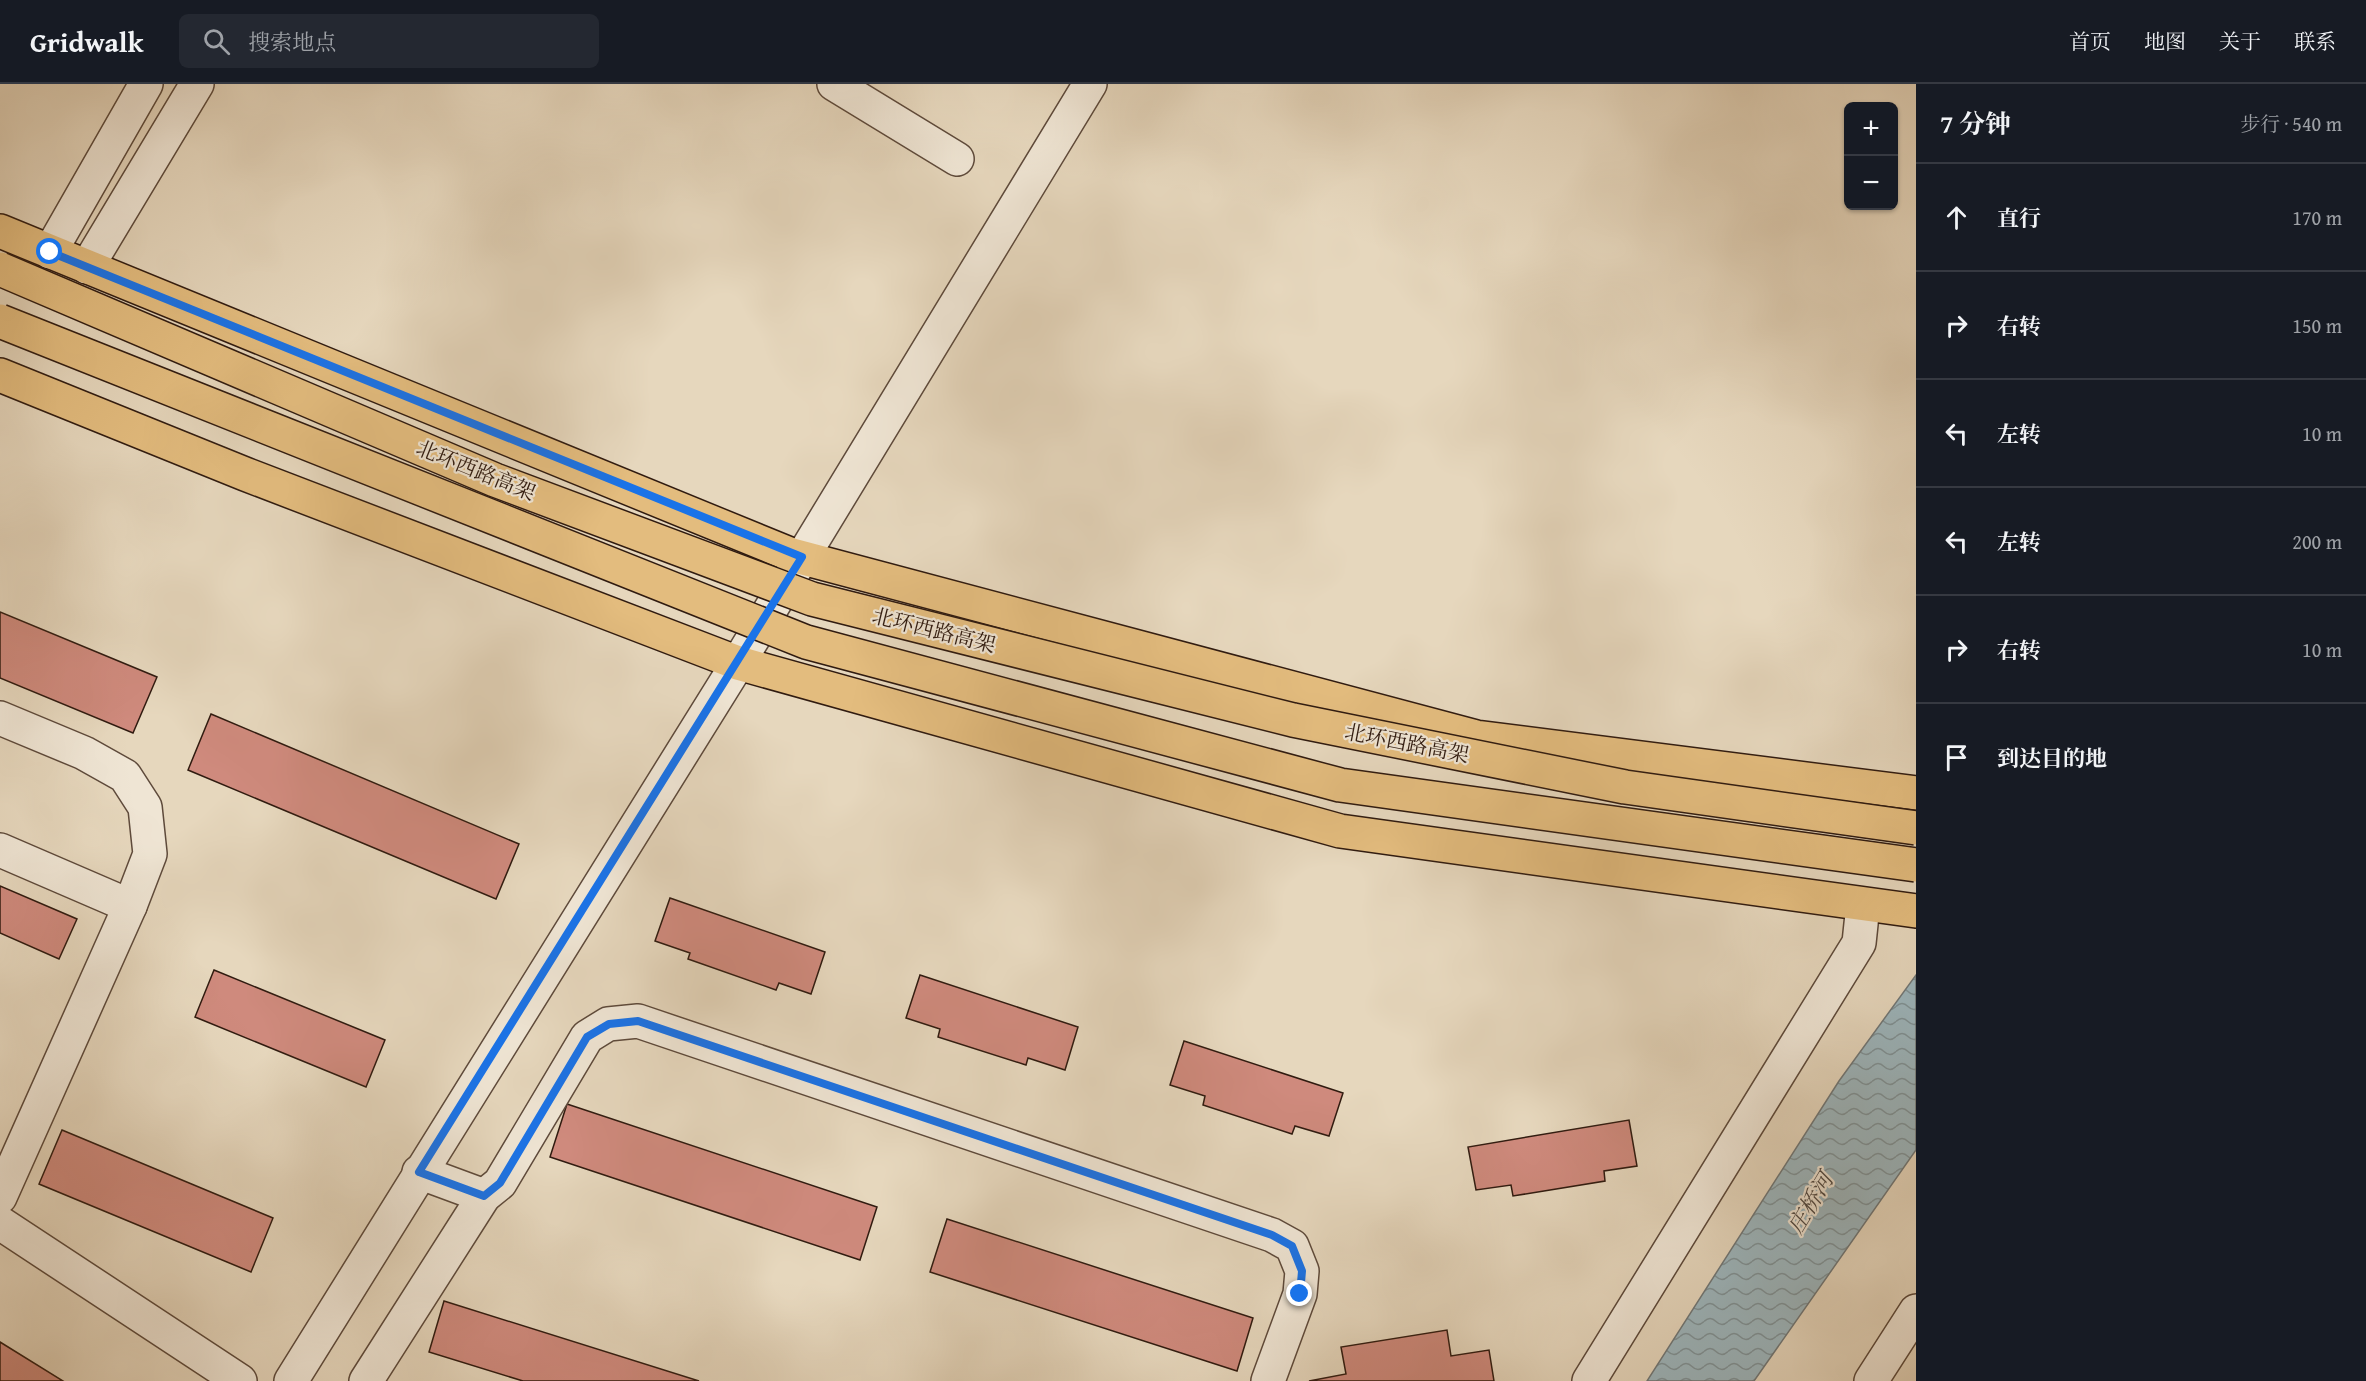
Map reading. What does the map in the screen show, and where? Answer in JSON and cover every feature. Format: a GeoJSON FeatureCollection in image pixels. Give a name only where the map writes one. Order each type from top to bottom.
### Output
{"type":"FeatureCollection","features":[{"type":"Feature","properties":{"kind":"main road"},"geometry":{"type":"LineString","coordinates":[[0,231],[802,557],[1476,737],[1916,793]]}},
{"type":"Feature","properties":{"kind":"main road","name":"北环西路高架"},"geometry":{"type":"LineString","coordinates":[[0,269],[495,480],[812,599],[1304,723],[1625,787],[1916,828]]}},
{"type":"Feature","properties":{"kind":"main road","name":"北环西路高架"},"geometry":{"type":"LineString","coordinates":[[0,321],[806,642],[1340,785],[1916,866]]}},
{"type":"Feature","properties":{"kind":"main road"},"geometry":{"type":"LineString","coordinates":[[0,375],[256,478],[738,663],[1340,831],[1909,911]]}},
{"type":"Feature","properties":{"kind":"street"},"geometry":{"type":"LineString","coordinates":[[50,252],[146,84]]}},
{"type":"Feature","properties":{"kind":"street"},"geometry":{"type":"LineString","coordinates":[[87,267],[197,84]]}},
{"type":"Feature","properties":{"kind":"street"},"geometry":{"type":"LineString","coordinates":[[834,84],[957,159]]}},
{"type":"Feature","properties":{"kind":"street"},"geometry":{"type":"LineString","coordinates":[[291,1381],[738,663],[1090,84]]}},
{"type":"Feature","properties":{"kind":"street"},"geometry":{"type":"LineString","coordinates":[[0,718],[84,753],[125,776],[145,807],[150,854],[130,906],[0,1197]]}},
{"type":"Feature","properties":{"kind":"street"},"geometry":{"type":"LineString","coordinates":[[0,850],[130,906]]}},
{"type":"Feature","properties":{"kind":"street"},"geometry":{"type":"LineString","coordinates":[[1589,1381],[1859,943],[1863,905]]}},
{"type":"Feature","properties":{"kind":"street"},"geometry":{"type":"LineString","coordinates":[[366,1381],[484,1196],[500,1183],[587,1037],[609,1024],[638,1021],[1260,1231],[1292,1246],[1302,1271],[1300,1294],[1268,1381]]}},
{"type":"Feature","properties":{"kind":"street"},"geometry":{"type":"LineString","coordinates":[[419,1172],[484,1196]]}},
{"type":"Feature","properties":{"kind":"street"},"geometry":{"type":"LineString","coordinates":[[0,1223],[240,1381]]}},
{"type":"Feature","properties":{"kind":"street"},"geometry":{"type":"LineString","coordinates":[[1871,1381],[1916,1311]]}},
{"type":"Feature","properties":{"kind":"water","name":"庄桥河"},"geometry":{"type":"Polygon","coordinates":[[[1916,975],[1916,1150],[1754,1381],[1647,1381],[1839,1081],[1916,975]]]}},
{"type":"Feature","properties":{"kind":"building"},"geometry":{"type":"Polygon","coordinates":[[[0,612],[157,677],[133,733],[0,678],[0,612]]]}},
{"type":"Feature","properties":{"kind":"building"},"geometry":{"type":"Polygon","coordinates":[[[211,714],[519,844],[496,899],[188,770],[211,714]]]}},
{"type":"Feature","properties":{"kind":"building"},"geometry":{"type":"Polygon","coordinates":[[[0,886],[77,919],[59,959],[0,933],[0,886]]]}},
{"type":"Feature","properties":{"kind":"building"},"geometry":{"type":"Polygon","coordinates":[[[670,898],[825,952],[811,994],[779,983],[776,990],[688,959],[690,953],[655,941],[670,898]]]}},
{"type":"Feature","properties":{"kind":"building"},"geometry":{"type":"Polygon","coordinates":[[[214,970],[385,1040],[366,1087],[195,1017],[214,970]]]}},
{"type":"Feature","properties":{"kind":"building"},"geometry":{"type":"Polygon","coordinates":[[[920,975],[1078,1027],[1065,1070],[1028,1058],[1026,1065],[938,1037],[940,1029],[906,1018],[920,975]]]}},
{"type":"Feature","properties":{"kind":"building"},"geometry":{"type":"Polygon","coordinates":[[[1184,1041],[1343,1093],[1329,1136],[1295,1126],[1292,1134],[1203,1105],[1205,1096],[1170,1085],[1184,1041]]]}},
{"type":"Feature","properties":{"kind":"building"},"geometry":{"type":"Polygon","coordinates":[[[567,1104],[877,1207],[860,1260],[550,1157],[567,1104]]]}},
{"type":"Feature","properties":{"kind":"building"},"geometry":{"type":"Polygon","coordinates":[[[1629,1120],[1637,1166],[1604,1171],[1605,1181],[1513,1196],[1511,1185],[1476,1190],[1468,1147],[1629,1120]]]}},
{"type":"Feature","properties":{"kind":"building"},"geometry":{"type":"Polygon","coordinates":[[[62,1130],[273,1218],[251,1272],[39,1184],[62,1130]]]}},
{"type":"Feature","properties":{"kind":"building"},"geometry":{"type":"Polygon","coordinates":[[[947,1219],[1253,1318],[1237,1371],[930,1272],[947,1219]]]}},
{"type":"Feature","properties":{"kind":"building"},"geometry":{"type":"Polygon","coordinates":[[[444,1301],[699,1381],[523,1381],[429,1352],[444,1301]]]}},
{"type":"Feature","properties":{"kind":"building"},"geometry":{"type":"Polygon","coordinates":[[[1447,1330],[1451,1356],[1489,1350],[1494,1381],[1309,1381],[1346,1374],[1341,1347],[1447,1330]]]}},
{"type":"Feature","properties":{"kind":"building"},"geometry":{"type":"Polygon","coordinates":[[[0,1342],[63,1381],[0,1381],[0,1342]]]}},
{"type":"Feature","properties":{"kind":"route"},"geometry":{"type":"LineString","coordinates":[[50,252],[792,555],[802,557],[419,1172],[484,1196],[500,1183],[587,1037],[609,1024],[638,1021],[1272,1235],[1292,1246],[1302,1271],[1300,1294]]}}]}
